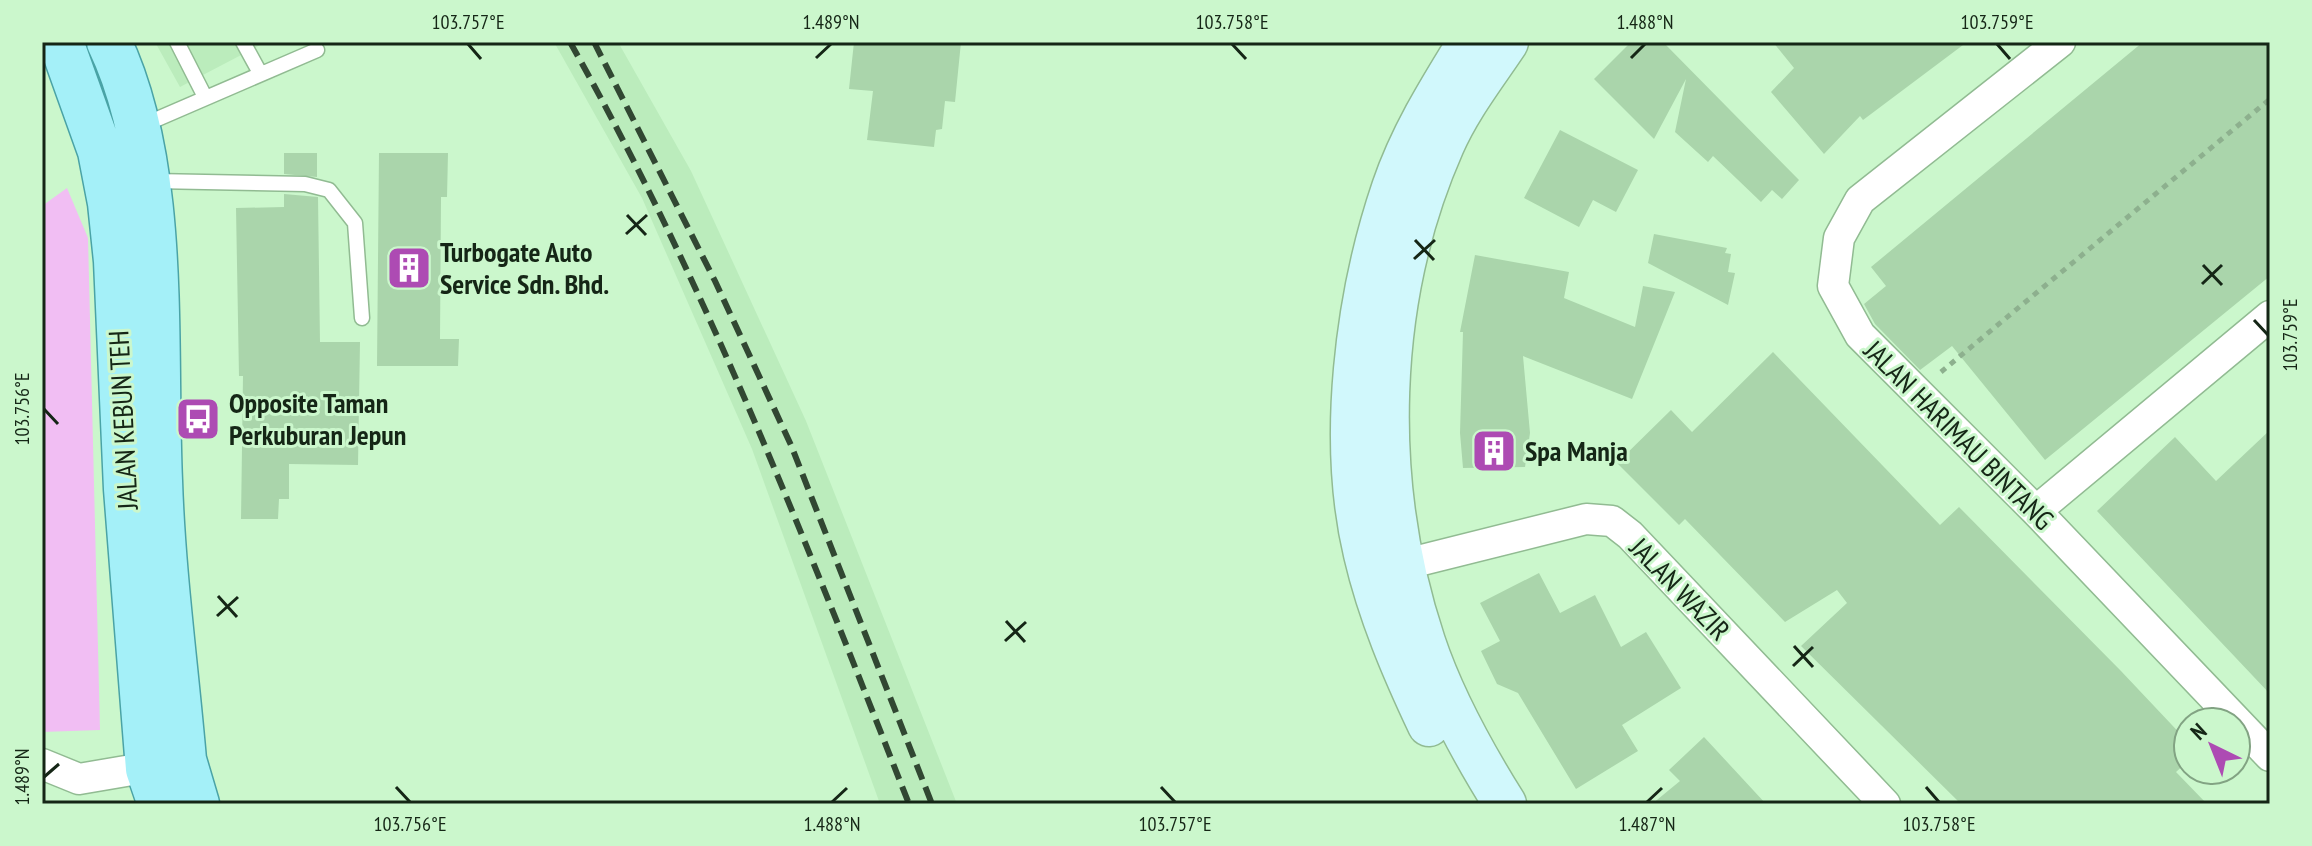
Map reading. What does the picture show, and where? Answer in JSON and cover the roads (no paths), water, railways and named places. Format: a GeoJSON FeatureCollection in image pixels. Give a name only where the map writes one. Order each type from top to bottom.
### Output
{"type":"FeatureCollection","features":[{"type":"Feature","properties":{"kind":"main road","name":"JALAN KEBUN TEH"},"geometry":{"type":"LineString","coordinates":[[61,42],[145,181],[154,255],[164,777]]}},
{"type":"Feature","properties":{"kind":"main road","name":"JALAN KEBUN TEH"},"geometry":{"type":"LineString","coordinates":[[109,42],[119,139],[116,261],[126,489],[164,777],[197,804]]}},
{"type":"Feature","properties":{"kind":"street"},"geometry":{"type":"LineString","coordinates":[[1469,42],[1427,109],[1394,185],[1379,235],[1355,375],[1354,456],[1362,537],[1386,569],[1424,643],[1462,730],[1505,804]]}},
{"type":"Feature","properties":{"kind":"street"},"geometry":{"type":"LineString","coordinates":[[1473,804],[1440,750],[1401,666],[1386,569],[1390,490],[1388,404],[1398,294],[1415,219],[1444,143],[1507,42]]}},
{"type":"Feature","properties":{"kind":"street","name":"JALAN HARIMAU BINTANG"},"geometry":{"type":"LineString","coordinates":[[2060,42],[1860,200],[1839,238],[1833,286],[1860,335],[2036,511],[2270,756]]}},
{"type":"Feature","properties":{"kind":"street"},"geometry":{"type":"LineString","coordinates":[[2036,511],[2270,316]]}},
{"type":"Feature","properties":{"kind":"street","name":"JALAN WAZIR"},"geometry":{"type":"LineString","coordinates":[[1386,569],[1586,519],[1612,521],[1630,535],[1885,804]]}},
{"type":"Feature","properties":{"kind":"street"},"geometry":{"type":"LineString","coordinates":[[42,764],[80,792],[164,777]]}},
{"type":"Feature","properties":{"kind":"lane"},"geometry":{"type":"LineString","coordinates":[[177,42],[205,97]]}},
{"type":"Feature","properties":{"kind":"lane"},"geometry":{"type":"LineString","coordinates":[[243,42],[260,73]]}},
{"type":"Feature","properties":{"kind":"lane"},"geometry":{"type":"LineString","coordinates":[[119,139],[205,97],[317,50]]}},
{"type":"Feature","properties":{"kind":"lane"},"geometry":{"type":"LineString","coordinates":[[145,181],[305,184],[329,190],[355,223],[362,318]]}},
{"type":"Feature","properties":{"kind":"railway"},"geometry":{"type":"LineString","coordinates":[[570,42],[620,134],[711,322],[793,513],[909,804]]}},
{"type":"Feature","properties":{"kind":"railway"},"geometry":{"type":"LineString","coordinates":[[594,42],[715,281],[791,445],[932,804]]}},
{"type":"Feature","properties":{"kind":"place","name":"Turbogate Auto Service Sdn. Bhd."},"geometry":{"type":"Point","coordinates":[409,268]}},
{"type":"Feature","properties":{"kind":"place","name":"Opposite Taman Perkuburan Jepun"},"geometry":{"type":"Point","coordinates":[198,419]}},
{"type":"Feature","properties":{"kind":"place","name":"Spa Manja"},"geometry":{"type":"Point","coordinates":[1494,451]}}]}
